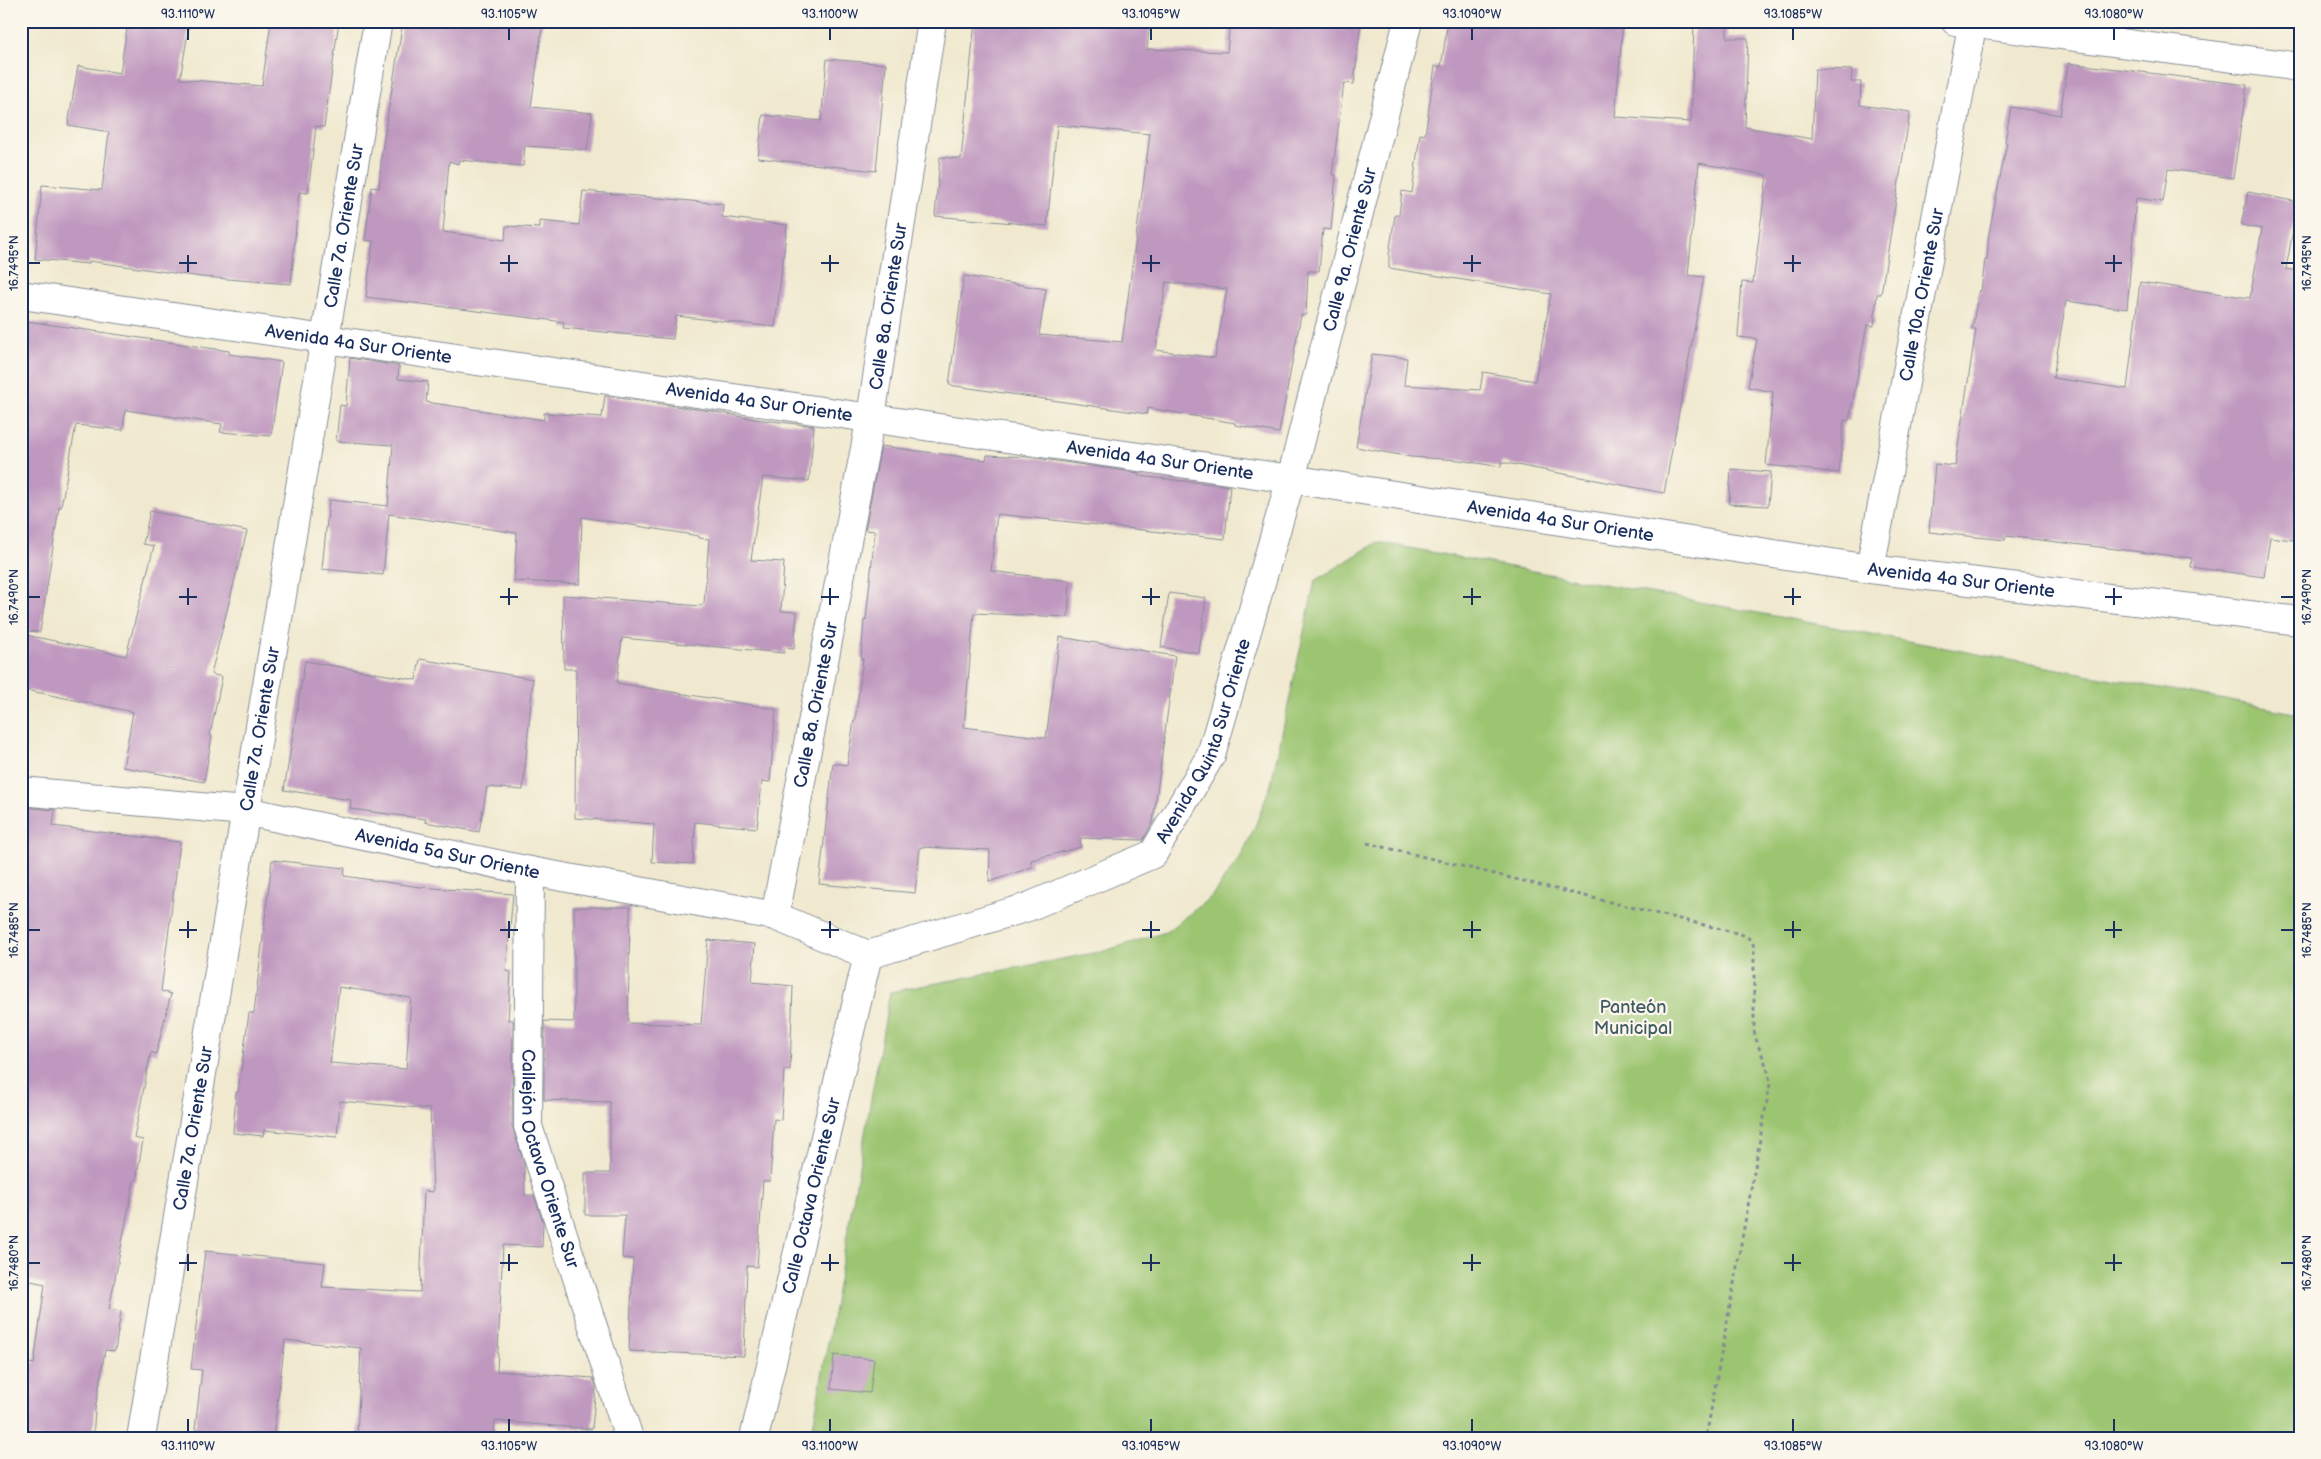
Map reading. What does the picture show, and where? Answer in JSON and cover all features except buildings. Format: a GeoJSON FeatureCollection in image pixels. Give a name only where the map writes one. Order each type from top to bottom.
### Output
{"type":"FeatureCollection","features":[{"type":"Feature","properties":{"kind":"street","name":"Calle 7a. Oriente Sur"},"geometry":{"type":"LineString","coordinates":[[141,1438],[378,21]]}},
{"type":"Feature","properties":{"kind":"street","name":"Calle 8a. Oriente Sur"},"geometry":{"type":"LineString","coordinates":[[775,916],[871,417],[932,21]]}},
{"type":"Feature","properties":{"kind":"street","name":"Calle 9a. Oriente Sur"},"geometry":{"type":"LineString","coordinates":[[1291,479],[1408,21]]}},
{"type":"Feature","properties":{"kind":"street"},"geometry":{"type":"LineString","coordinates":[[1966,22],[2300,67]]}},
{"type":"Feature","properties":{"kind":"street","name":"Calle 10a. Oriente Sur"},"geometry":{"type":"LineString","coordinates":[[1870,569],[1966,22]]}},
{"type":"Feature","properties":{"kind":"street","name":"Avenida 4a Sur Oriente"},"geometry":{"type":"LineString","coordinates":[[21,295],[1291,479],[1870,569],[2300,621]]}},
{"type":"Feature","properties":{"kind":"street","name":"Avenida Quinta Sur Oriente"},"geometry":{"type":"LineString","coordinates":[[868,955],[1028,907],[1153,854],[1211,755],[1291,479]]}},
{"type":"Feature","properties":{"kind":"street","name":"Avenida 5a Sur Oriente"},"geometry":{"type":"LineString","coordinates":[[21,791],[245,811],[530,871],[775,916],[868,955]]}},
{"type":"Feature","properties":{"kind":"street","name":"Callejón Octava Oriente Sur"},"geometry":{"type":"LineString","coordinates":[[530,871],[528,1126],[629,1438]]}},
{"type":"Feature","properties":{"kind":"street","name":"Calle Octava Oriente Sur"},"geometry":{"type":"LineString","coordinates":[[754,1438],[868,955]]}},
{"type":"Feature","properties":{"kind":"path"},"geometry":{"type":"LineString","coordinates":[[1367,843],[1741,934],[1750,939],[1754,946],[1754,1030],[1756,1041],[1769,1070],[1770,1084],[1706,1438]]}},
{"type":"Feature","properties":{"kind":"green space","name":"Panteón Municipal"},"geometry":{"type":"Polygon","coordinates":[[[1377,542],[2300,714],[2300,1438],[811,1438],[890,992],[1104,951],[1166,932],[1211,897],[1241,856],[1254,829],[1271,784],[1315,581],[1377,542]]]}}]}
